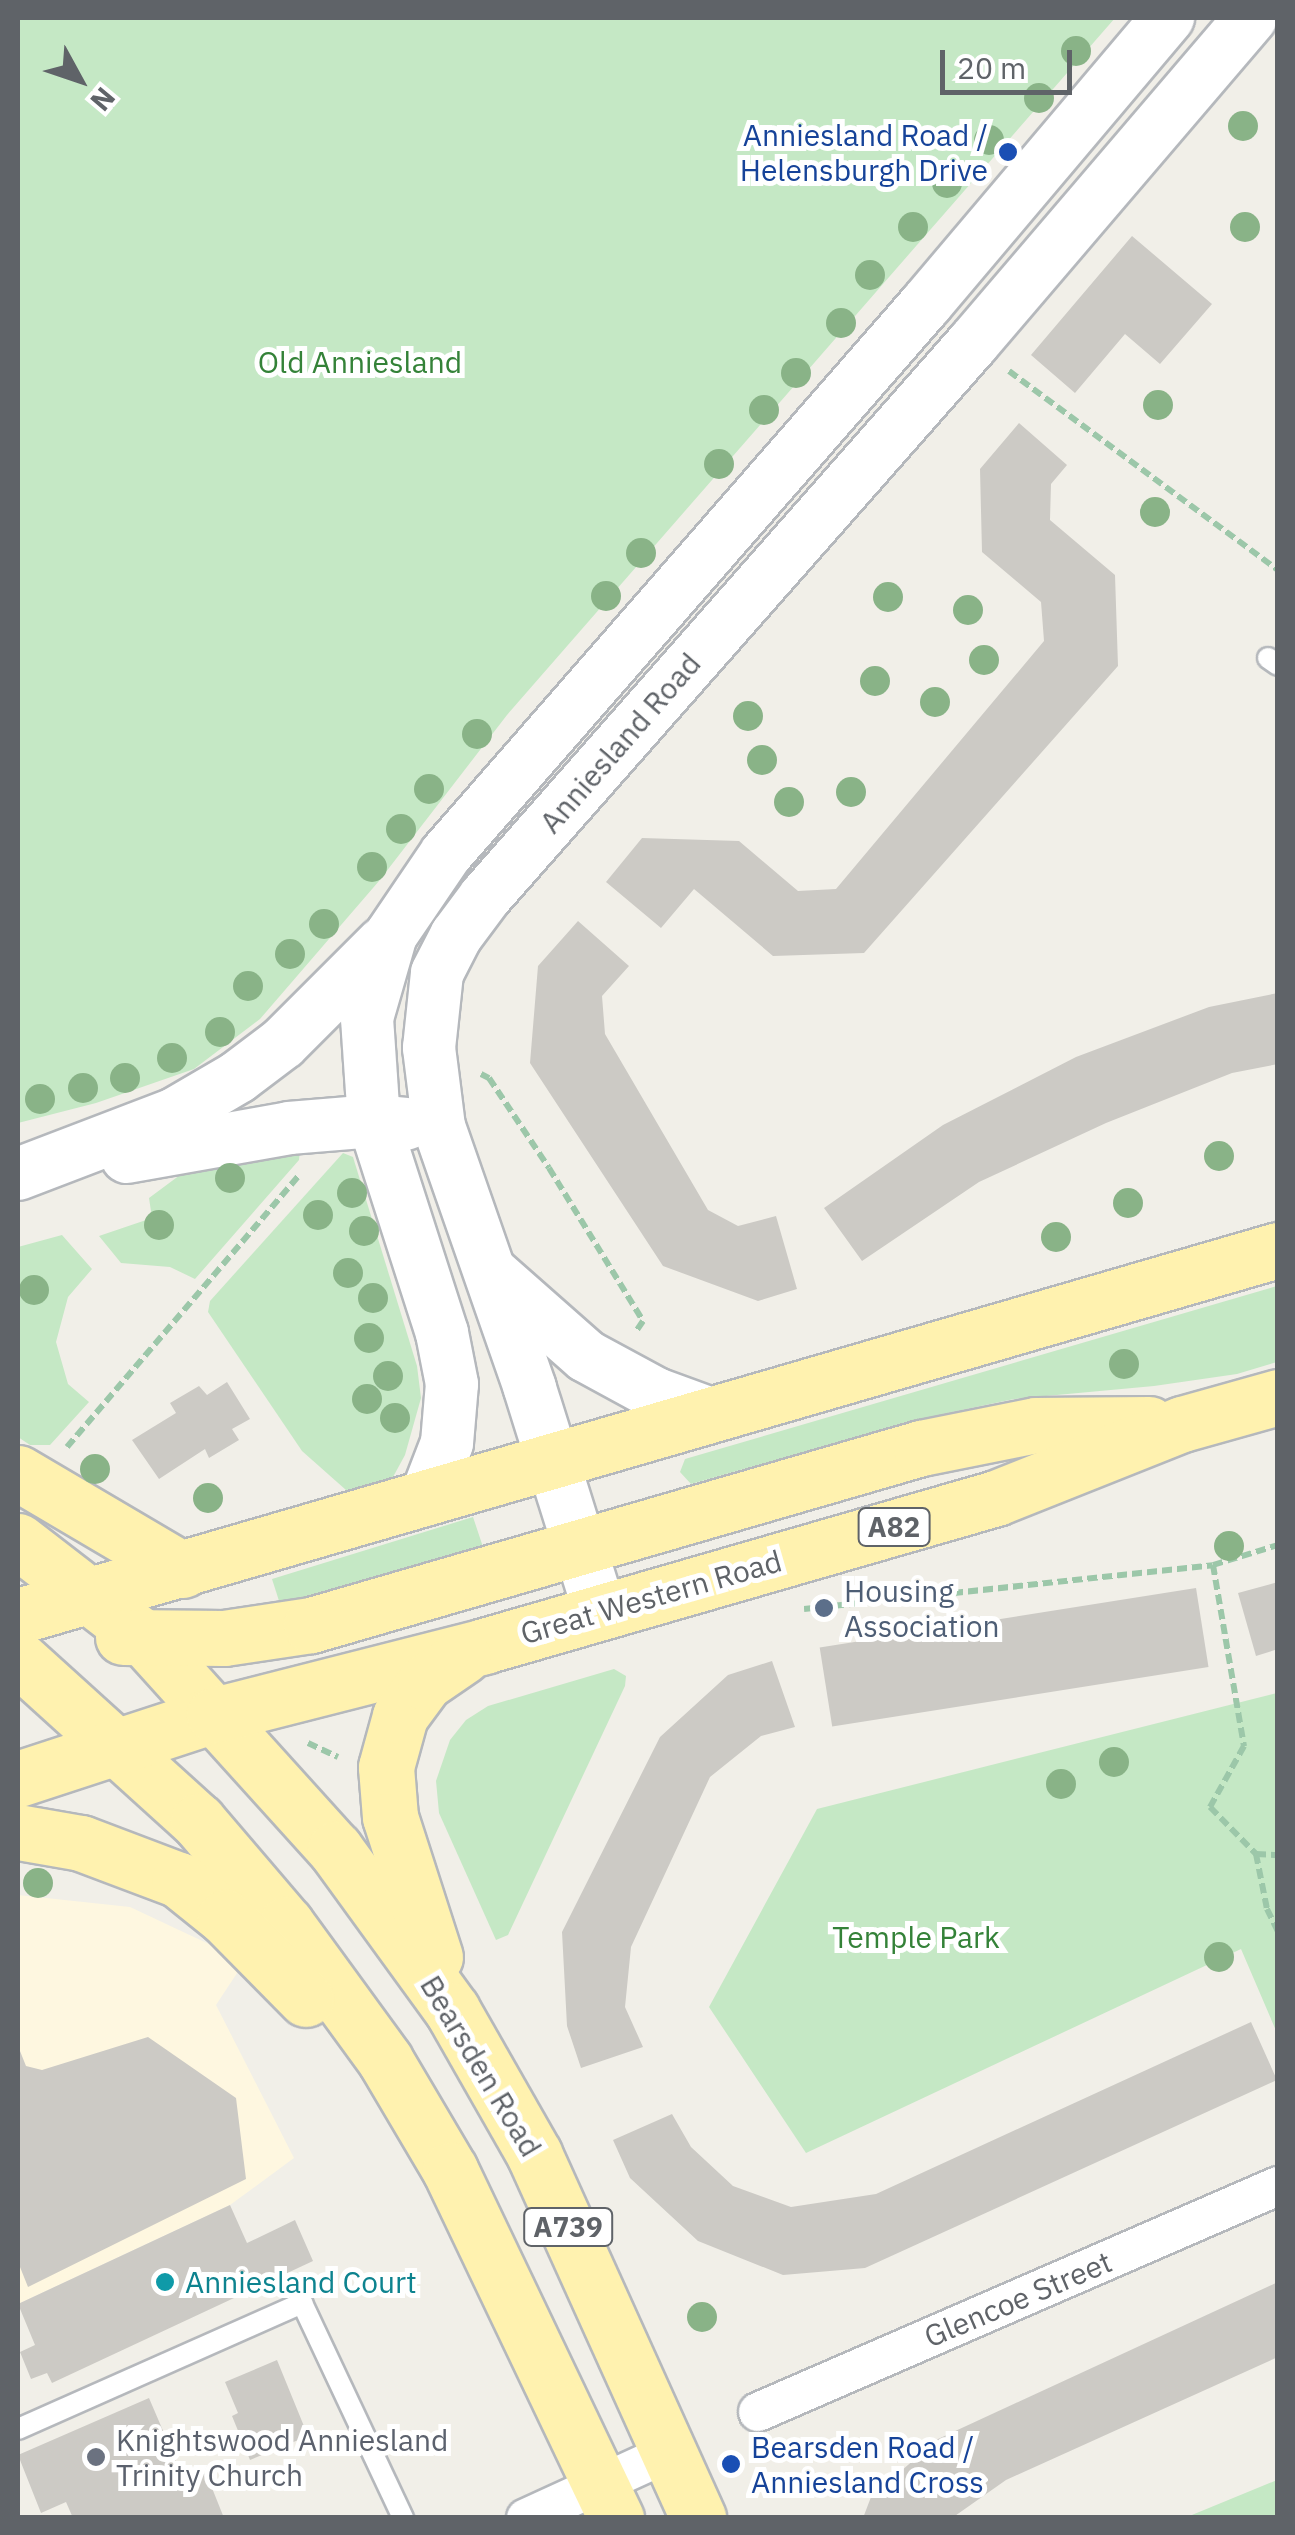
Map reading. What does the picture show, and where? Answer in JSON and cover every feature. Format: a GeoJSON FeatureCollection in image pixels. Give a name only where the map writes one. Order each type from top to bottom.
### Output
{"type":"FeatureCollection","features":[{"type":"Feature","properties":{"kind":"main road"},"geometry":{"type":"LineString","coordinates":[[18,1616],[1278,1250]]}},
{"type":"Feature","properties":{"kind":"main road","name":"Great Western Road"},"geometry":{"type":"LineString","coordinates":[[18,1780],[116,1744],[214,1715],[484,1646],[996,1498],[1182,1424],[1278,1397]]}},
{"type":"Feature","properties":{"kind":"main road"},"geometry":{"type":"LineString","coordinates":[[18,1630],[145,1639],[224,1638],[311,1625],[921,1448],[1036,1426],[1182,1424]]}},
{"type":"Feature","properties":{"kind":"main road"},"geometry":{"type":"LineString","coordinates":[[38,1466],[183,1570]]}},
{"type":"Feature","properties":{"kind":"main road","name":"A739"},"geometry":{"type":"LineString","coordinates":[[18,1541],[145,1639],[214,1715]]}},
{"type":"Feature","properties":{"kind":"main road"},"geometry":{"type":"LineString","coordinates":[[452,2010],[390,1817],[385,1772],[400,1716],[425,1682],[484,1646]]}},
{"type":"Feature","properties":{"kind":"main road","name":"A739"},"geometry":{"type":"LineString","coordinates":[[18,1658],[39,1698],[116,1744],[198,1821],[286,1924],[420,2114],[608,2501]]}},
{"type":"Feature","properties":{"kind":"main road"},"geometry":{"type":"LineString","coordinates":[[39,1698],[158,1703],[214,1715]]}},
{"type":"Feature","properties":{"kind":"main road","name":"Bearsden Road"},"geometry":{"type":"LineString","coordinates":[[214,1715],[336,1849],[452,2010],[534,2154],[698,2518]]}},
{"type":"Feature","properties":{"kind":"main road"},"geometry":{"type":"LineString","coordinates":[[18,1832],[81,1843],[179,1880],[225,1917],[420,2114]]}},
{"type":"Feature","properties":{"kind":"street","name":"Anniesland Road"},"geometry":{"type":"LineString","coordinates":[[18,1176],[176,1114],[238,1077],[283,1043],[391,935],[446,854],[926,304],[1168,18]]}},
{"type":"Feature","properties":{"kind":"street","name":"Anniesland Road"},"geometry":{"type":"LineString","coordinates":[[600,1612],[439,1127],[429,1048],[432,996],[456,936],[1251,18]]}},
{"type":"Feature","properties":{"kind":"street","name":"Anniesland Road"},"geometry":{"type":"LineString","coordinates":[[391,935],[367,1018],[374,1121],[449,1360],[447,1444],[425,1500]]}},
{"type":"Feature","properties":{"kind":"street"},"geometry":{"type":"LineString","coordinates":[[18,1176],[234,1136],[374,1121],[439,1127]]}},
{"type":"Feature","properties":{"kind":"street"},"geometry":{"type":"LineString","coordinates":[[488,1269],[586,1356],[656,1394],[711,1414]]}},
{"type":"Feature","properties":{"kind":"street","name":"Glencoe Street"},"geometry":{"type":"LineString","coordinates":[[758,2412],[1278,2186]]}},
{"type":"Feature","properties":{"kind":"street"},"geometry":{"type":"LineString","coordinates":[[526,2518],[608,2501],[668,2454]]}},
{"type":"Feature","properties":{"kind":"lane"},"geometry":{"type":"LineString","coordinates":[[18,2429],[302,2303],[403,2518]]}},
{"type":"Feature","properties":{"kind":"path"},"geometry":{"type":"LineString","coordinates":[[973,342],[1278,570]]}},
{"type":"Feature","properties":{"kind":"path"},"geometry":{"type":"LineString","coordinates":[[38,1466],[318,1151],[320,1126]]}},
{"type":"Feature","properties":{"kind":"path"},"geometry":{"type":"LineString","coordinates":[[798,1610],[1213,1565],[1278,1545]]}},
{"type":"Feature","properties":{"kind":"path"},"geometry":{"type":"LineString","coordinates":[[1213,1565],[1244,1746],[1210,1806],[1256,1854],[1267,1910],[1278,1932]]}},
{"type":"Feature","properties":{"kind":"path"},"geometry":{"type":"LineString","coordinates":[[1256,1854],[1278,1854]]}},
{"type":"Feature","properties":{"kind":"shaded area"},"geometry":{"type":"Polygon","coordinates":[[[18,1895],[130,1907],[245,1961],[216,2005],[294,2158],[230,2205],[18,2304],[18,1895]]]}},
{"type":"Feature","properties":{"kind":"green space","name":"Old Anniesland"},"geometry":{"type":"Polygon","coordinates":[[[18,18],[1115,18],[507,715],[379,881],[260,1019],[194,1069],[96,1103],[18,1123],[18,18]]]}},
{"type":"Feature","properties":{"kind":"green space"},"geometry":{"type":"Polygon","coordinates":[[[300,1150],[299,1160],[195,1279],[170,1267],[121,1263],[99,1236],[152,1218],[149,1198],[180,1175],[209,1165],[300,1150]]]}},
{"type":"Feature","properties":{"kind":"green space"},"geometry":{"type":"Polygon","coordinates":[[[343,1153],[353,1157],[417,1366],[421,1398],[405,1455],[393,1477],[375,1487],[346,1490],[302,1451],[208,1312],[210,1301],[343,1153]]]}},
{"type":"Feature","properties":{"kind":"green space"},"geometry":{"type":"Polygon","coordinates":[[[62,1235],[92,1269],[68,1297],[56,1342],[68,1384],[89,1402],[50,1445],[30,1445],[18,1437],[18,1247],[62,1235]]]}},
{"type":"Feature","properties":{"kind":"green space"},"geometry":{"type":"Polygon","coordinates":[[[1277,1286],[1277,1362],[1237,1374],[1154,1386],[1014,1399],[924,1418],[691,1484],[680,1472],[685,1459],[1277,1286]]]}},
{"type":"Feature","properties":{"kind":"green space"},"geometry":{"type":"Polygon","coordinates":[[[473,1517],[483,1547],[280,1604],[272,1579],[473,1517]]]}},
{"type":"Feature","properties":{"kind":"green space"},"geometry":{"type":"Polygon","coordinates":[[[614,1669],[626,1676],[625,1686],[508,1935],[496,1940],[439,1813],[436,1781],[450,1740],[466,1720],[488,1706],[614,1669]]]}},
{"type":"Feature","properties":{"kind":"green space","name":"Temple Park"},"geometry":{"type":"Polygon","coordinates":[[[1277,1693],[1277,2033],[1241,1949],[806,2153],[709,2007],[817,1809],[1277,1693]]]}},
{"type":"Feature","properties":{"kind":"green space"},"geometry":{"type":"Polygon","coordinates":[[[1277,2480],[1277,2517],[1187,2517],[1277,2480]]]}},
{"type":"Feature","properties":{"kind":"building"},"geometry":{"type":"Polygon","coordinates":[[[1132,236],[1212,304],[1160,364],[1125,334],[1075,393],[1031,355],[1132,236]]]}},
{"type":"Feature","properties":{"kind":"building"},"geometry":{"type":"Polygon","coordinates":[[[1019,423],[1067,465],[1051,484],[1050,520],[1115,575],[1118,666],[864,953],[773,956],[694,889],[661,928],[606,882],[642,838],[739,841],[798,891],[836,889],[1044,641],[1041,602],[982,552],[980,469],[1019,423]]]}},
{"type":"Feature","properties":{"kind":"building"},"geometry":{"type":"Polygon","coordinates":[[[578,921],[629,966],[602,996],[605,1034],[708,1210],[738,1226],[776,1216],[797,1289],[758,1301],[663,1266],[530,1063],[538,966],[578,921]]]}},
{"type":"Feature","properties":{"kind":"building"},"geometry":{"type":"Polygon","coordinates":[[[1278,993],[1278,1064],[1232,1073],[1106,1123],[979,1182],[862,1261],[824,1208],[943,1125],[1076,1057],[1209,1007],[1278,993]]]}},
{"type":"Feature","properties":{"kind":"building"},"geometry":{"type":"Polygon","coordinates":[[[227,1382],[250,1419],[232,1429],[239,1440],[209,1458],[205,1449],[159,1479],[132,1440],[176,1413],[170,1403],[199,1386],[207,1395],[227,1382]]]}},
{"type":"Feature","properties":{"kind":"building"},"geometry":{"type":"Polygon","coordinates":[[[1278,1582],[1278,1649],[1256,1656],[1238,1593],[1278,1582]]]}},
{"type":"Feature","properties":{"kind":"building"},"geometry":{"type":"Polygon","coordinates":[[[1196,1588],[1209,1667],[832,1727],[820,1648],[1196,1588]]]}},
{"type":"Feature","properties":{"kind":"building"},"geometry":{"type":"Polygon","coordinates":[[[772,1661],[795,1727],[761,1736],[710,1777],[631,1947],[625,2007],[643,2047],[581,2068],[567,2026],[562,1932],[660,1737],[728,1675],[772,1661]]]}},
{"type":"Feature","properties":{"kind":"building"},"geometry":{"type":"Polygon","coordinates":[[[1251,2022],[1277,2080],[865,2268],[783,2275],[698,2241],[630,2178],[613,2140],[672,2114],[691,2147],[733,2186],[791,2207],[876,2194],[1251,2022]]]}},
{"type":"Feature","properties":{"kind":"building"},"geometry":{"type":"Polygon","coordinates":[[[148,2037],[236,2098],[246,2179],[28,2287],[18,2262],[18,2046],[26,2066],[42,2070],[148,2037]]]}},
{"type":"Feature","properties":{"kind":"building","name":"Anniesland Court"},"geometry":{"type":"Polygon","coordinates":[[[230,2205],[247,2243],[295,2220],[313,2261],[52,2383],[47,2373],[31,2379],[20,2352],[35,2345],[18,2304],[230,2205]]]}},
{"type":"Feature","properties":{"kind":"building"},"geometry":{"type":"Polygon","coordinates":[[[1278,2282],[1278,2357],[1006,2480],[952,2518],[863,2518],[871,2497],[938,2439],[1278,2282]]]}},
{"type":"Feature","properties":{"kind":"building"},"geometry":{"type":"Polygon","coordinates":[[[277,2360],[308,2436],[250,2460],[232,2416],[238,2413],[225,2382],[277,2360]]]}},
{"type":"Feature","properties":{"kind":"building","name":"Knightswood Anniesland Trinity Church"},"geometry":{"type":"Polygon","coordinates":[[[149,2398],[185,2482],[206,2473],[224,2518],[73,2518],[66,2502],[41,2513],[18,2455],[149,2398]]]}},
{"type":"Feature","properties":{"kind":"place","name":"Anniesland Road / Helensburgh Drive"},"geometry":{"type":"Point","coordinates":[1008,152]}},
{"type":"Feature","properties":{"kind":"place","name":"Housing Association"},"geometry":{"type":"Point","coordinates":[824,1608]}},
{"type":"Feature","properties":{"kind":"place","name":"Anniesland Court"},"geometry":{"type":"Point","coordinates":[165,2282]}},
{"type":"Feature","properties":{"kind":"place","name":"Knightswood Anniesland Trinity Church"},"geometry":{"type":"Point","coordinates":[96,2457]}},
{"type":"Feature","properties":{"kind":"place","name":"Bearsden Road / Anniesland Cross"},"geometry":{"type":"Point","coordinates":[731,2464]}}]}
